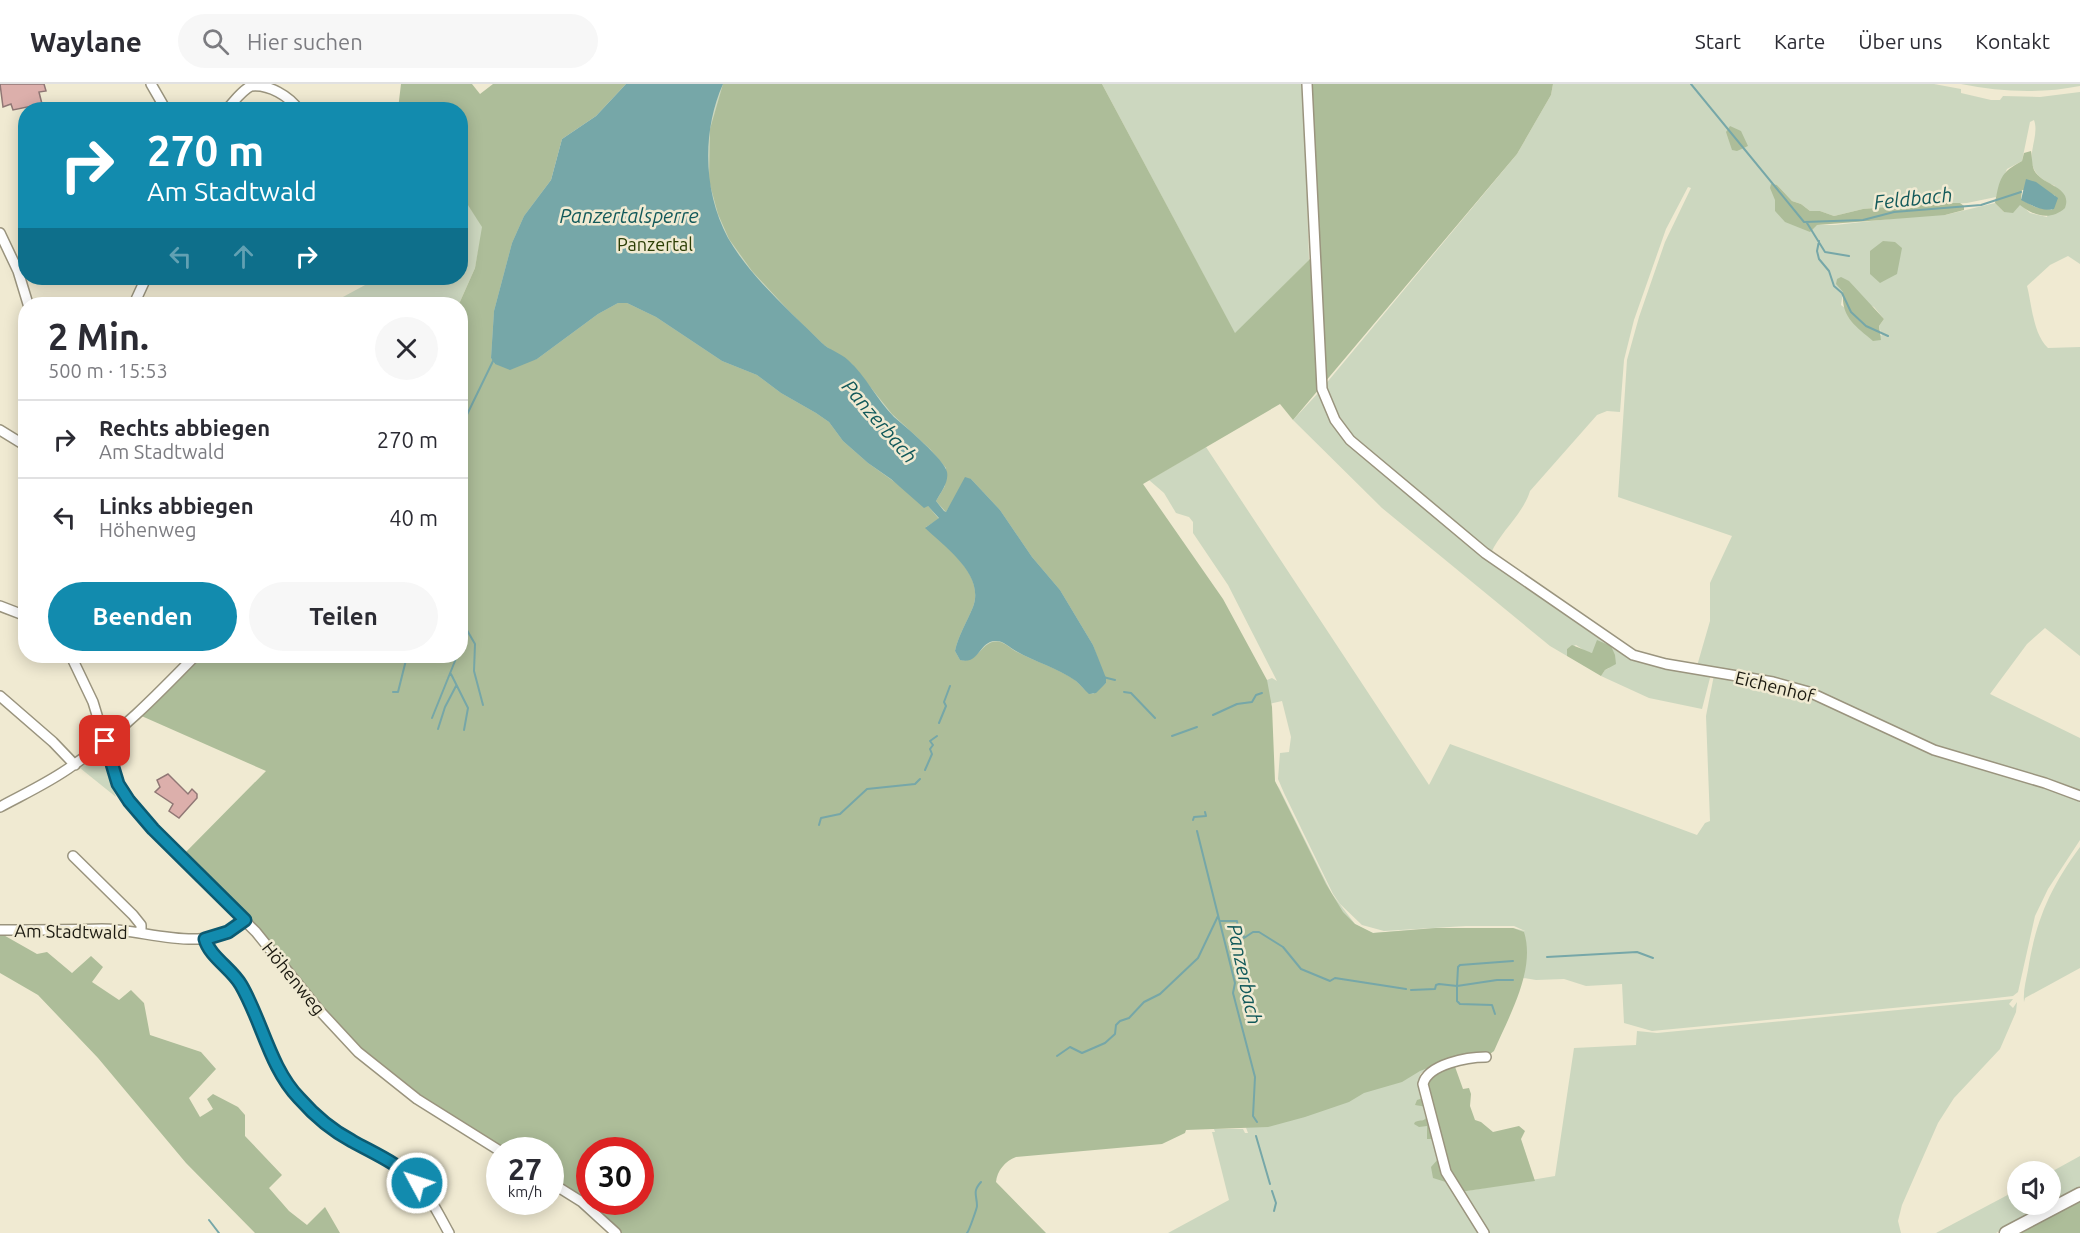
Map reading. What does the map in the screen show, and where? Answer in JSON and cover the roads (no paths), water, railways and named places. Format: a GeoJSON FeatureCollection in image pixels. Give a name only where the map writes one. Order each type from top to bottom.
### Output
{"type":"FeatureCollection","features":[{"type":"Feature","properties":{"kind":"main road"},"geometry":{"type":"LineString","coordinates":[[2006,1233],[2080,1194]]}},
{"type":"Feature","properties":{"kind":"street"},"geometry":{"type":"LineString","coordinates":[[150,84],[161,102]]}},
{"type":"Feature","properties":{"kind":"street"},"geometry":{"type":"LineString","coordinates":[[234,102],[247,88],[260,84],[276,90],[290,102]]}},
{"type":"Feature","properties":{"kind":"street","name":"Eichenhof"},"geometry":{"type":"LineString","coordinates":[[1307,84],[1322,389],[1325,400],[1341,429],[1350,440],[1485,553],[1633,655],[1665,664],[1803,690],[1934,750],[2039,781],[2080,796]]}},
{"type":"Feature","properties":{"kind":"street"},"geometry":{"type":"LineString","coordinates":[[0,233],[18,271]]}},
{"type":"Feature","properties":{"kind":"street"},"geometry":{"type":"LineString","coordinates":[[0,430],[18,442]]}},
{"type":"Feature","properties":{"kind":"street"},"geometry":{"type":"LineString","coordinates":[[0,606],[18,613]]}},
{"type":"Feature","properties":{"kind":"street","name":"Höhenweg"},"geometry":{"type":"LineString","coordinates":[[75,663],[93,702],[118,784],[153,829],[245,920],[319,1010],[358,1052],[417,1099],[486,1142]]}},
{"type":"Feature","properties":{"kind":"street"},"geometry":{"type":"LineString","coordinates":[[0,807],[75,765],[161,691],[188,663]]}},
{"type":"Feature","properties":{"kind":"street"},"geometry":{"type":"LineString","coordinates":[[0,696],[53,742],[75,765]]}},
{"type":"Feature","properties":{"kind":"street","name":"Am Stadtwald"},"geometry":{"type":"LineString","coordinates":[[73,856],[133,915],[141,925],[141,933]]}},
{"type":"Feature","properties":{"kind":"street","name":"Am Stadtwald"},"geometry":{"type":"LineString","coordinates":[[0,930],[101,929],[205,939],[228,932],[245,920]]}},
{"type":"Feature","properties":{"kind":"street"},"geometry":{"type":"LineString","coordinates":[[205,939],[207,945],[230,969],[242,987],[283,1076],[299,1098],[322,1120],[349,1140],[389,1160],[411,1177],[428,1197],[449,1233]]}},
{"type":"Feature","properties":{"kind":"street"},"geometry":{"type":"LineString","coordinates":[[1484,1233],[1446,1172],[1423,1084],[1427,1075],[1446,1065],[1460,1060],[1486,1057]]}},
{"type":"Feature","properties":{"kind":"street"},"geometry":{"type":"LineString","coordinates":[[564,1191],[582,1202],[616,1233]]}},
{"type":"Feature","properties":{"kind":"water","name":"Panzertalsperre"},"geometry":{"type":"Polygon","coordinates":[[[626,84],[723,84],[711,121],[708,161],[714,201],[720,220],[737,253],[772,294],[822,343],[854,366],[894,417],[924,443],[945,467],[947,479],[936,501],[944,511],[946,512],[965,477],[971,479],[1000,510],[1032,557],[1060,590],[1093,645],[1106,678],[1106,683],[1096,693],[1089,694],[1069,676],[1001,642],[989,642],[972,659],[960,660],[955,651],[960,634],[973,607],[974,584],[969,573],[953,553],[925,528],[939,518],[928,506],[924,508],[891,479],[868,463],[843,441],[829,422],[781,393],[757,375],[722,361],[656,317],[627,303],[618,303],[598,314],[537,359],[510,370],[495,364],[491,358],[494,311],[512,243],[524,216],[551,180],[562,139],[596,116],[626,84]]]}},
{"type":"Feature","properties":{"kind":"water"},"geometry":{"type":"Polygon","coordinates":[[[2026,179],[2036,182],[2058,198],[2054,209],[2041,209],[2021,200],[2026,179]]]}},
{"type":"Feature","properties":{"kind":"waterway","name":"Feldbach"},"geometry":{"type":"LineString","coordinates":[[1691,84],[1804,222],[1863,220],[1894,212],[1981,205],[2021,192]]}},
{"type":"Feature","properties":{"kind":"waterway","name":"Feldbach"},"geometry":{"type":"LineString","coordinates":[[1807,223],[1825,252],[1849,256]]}},
{"type":"Feature","properties":{"kind":"waterway","name":"Feldbach"},"geometry":{"type":"LineString","coordinates":[[1819,241],[1817,251],[1819,259],[1829,271],[1834,286],[1842,293],[1851,312],[1866,326],[1888,336]]}},
{"type":"Feature","properties":{"kind":"waterway"},"geometry":{"type":"LineString","coordinates":[[468,413],[494,359]]}},
{"type":"Feature","properties":{"kind":"waterway"},"geometry":{"type":"LineString","coordinates":[[468,632],[475,644],[474,671],[483,705]]}},
{"type":"Feature","properties":{"kind":"waterway"},"geometry":{"type":"LineString","coordinates":[[393,692],[398,692],[405,663]]}},
{"type":"Feature","properties":{"kind":"waterway"},"geometry":{"type":"LineString","coordinates":[[432,718],[454,663]]}},
{"type":"Feature","properties":{"kind":"waterway"},"geometry":{"type":"LineString","coordinates":[[451,674],[468,708],[464,730]]}},
{"type":"Feature","properties":{"kind":"waterway","name":"Panzerbach"},"geometry":{"type":"LineString","coordinates":[[1103,677],[1115,680]]}},
{"type":"Feature","properties":{"kind":"waterway"},"geometry":{"type":"LineString","coordinates":[[438,729],[445,707],[456,686]]}},
{"type":"Feature","properties":{"kind":"waterway"},"geometry":{"type":"LineString","coordinates":[[939,723],[946,706],[944,702],[950,686]]}},
{"type":"Feature","properties":{"kind":"waterway","name":"Panzerbach"},"geometry":{"type":"LineString","coordinates":[[1124,692],[1131,693],[1155,718]]}},
{"type":"Feature","properties":{"kind":"waterway"},"geometry":{"type":"LineString","coordinates":[[1213,715],[1237,704],[1252,702],[1256,695],[1262,693]]}},
{"type":"Feature","properties":{"kind":"waterway"},"geometry":{"type":"LineString","coordinates":[[1172,736],[1197,727]]}},
{"type":"Feature","properties":{"kind":"waterway"},"geometry":{"type":"LineString","coordinates":[[925,770],[932,754],[930,749],[933,745],[930,741],[937,736]]}},
{"type":"Feature","properties":{"kind":"waterway"},"geometry":{"type":"LineString","coordinates":[[819,825],[821,818],[840,814],[867,789],[915,784],[920,779]]}},
{"type":"Feature","properties":{"kind":"waterway","name":"Panzerbach"},"geometry":{"type":"LineString","coordinates":[[1193,820],[1194,817],[1206,816],[1205,812]]}},
{"type":"Feature","properties":{"kind":"waterway","name":"Panzerbach"},"geometry":{"type":"LineString","coordinates":[[1197,831],[1235,983],[1233,993],[1255,1077],[1253,1116],[1257,1122]]}},
{"type":"Feature","properties":{"kind":"waterway"},"geometry":{"type":"LineString","coordinates":[[1057,1056],[1070,1047],[1082,1053],[1105,1043],[1115,1034],[1116,1025],[1120,1021],[1129,1018],[1144,1002],[1160,994],[1198,958],[1218,916]]}},
{"type":"Feature","properties":{"kind":"waterway"},"geometry":{"type":"LineString","coordinates":[[1220,921],[1237,921],[1238,929],[1242,930],[1244,938],[1253,932],[1259,932],[1283,947],[1301,969],[1330,981],[1335,978],[1406,989]]}},
{"type":"Feature","properties":{"kind":"waterway"},"geometry":{"type":"LineString","coordinates":[[1547,957],[1637,952],[1653,958]]}},
{"type":"Feature","properties":{"kind":"waterway"},"geometry":{"type":"LineString","coordinates":[[1411,990],[1435,989],[1439,984],[1457,986],[1460,965],[1513,961]]}},
{"type":"Feature","properties":{"kind":"waterway"},"geometry":{"type":"LineString","coordinates":[[1495,1014],[1492,1005],[1460,1004],[1457,1001],[1457,986],[1513,980]]}},
{"type":"Feature","properties":{"kind":"waterway","name":"Panzerbach"},"geometry":{"type":"LineString","coordinates":[[1256,1136],[1270,1184]]}},
{"type":"Feature","properties":{"kind":"waterway"},"geometry":{"type":"LineString","coordinates":[[967,1233],[977,1206],[976,1191],[981,1182]]}},
{"type":"Feature","properties":{"kind":"waterway","name":"Panzerbach"},"geometry":{"type":"LineString","coordinates":[[1272,1191],[1276,1203],[1274,1211]]}},
{"type":"Feature","properties":{"kind":"waterway"},"geometry":{"type":"LineString","coordinates":[[209,1220],[219,1233]]}},
{"type":"Feature","properties":{"kind":"park label","name":"Panzertal"},"geometry":{"type":"Point","coordinates":[655,244]}}]}
